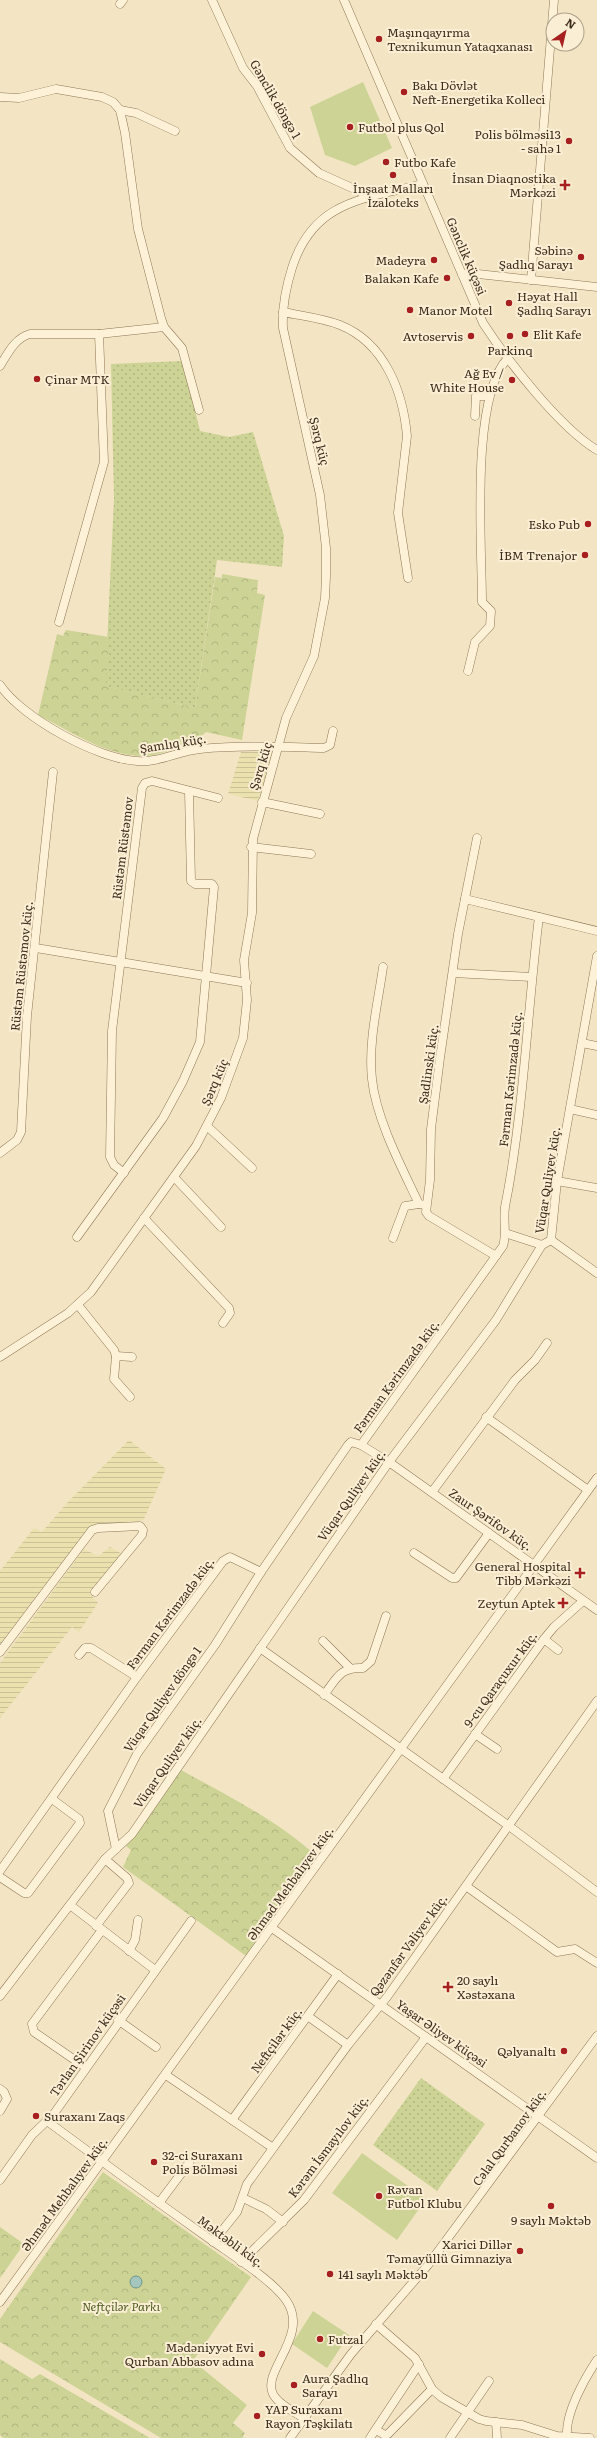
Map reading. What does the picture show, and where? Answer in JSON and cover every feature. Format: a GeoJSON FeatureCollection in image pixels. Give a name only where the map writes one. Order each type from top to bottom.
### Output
{"type":"FeatureCollection","features":[{"type":"Feature","properties":{"kind":"street","name":"Gənclik döngə 1"},"geometry":{"type":"LineString","coordinates":[[212,0],[243,68],[257,86],[290,148],[319,173],[361,192],[367,198]]}},
{"type":"Feature","properties":{"kind":"street"},"geometry":{"type":"LineString","coordinates":[[338,0],[351,18]]}},
{"type":"Feature","properties":{"kind":"street"},"geometry":{"type":"LineString","coordinates":[[344,0],[351,18]]}},
{"type":"Feature","properties":{"kind":"street"},"geometry":{"type":"LineString","coordinates":[[531,280],[554,0]]}},
{"type":"Feature","properties":{"kind":"street","name":"Gənclik küçəsi"},"geometry":{"type":"LineString","coordinates":[[351,18],[483,323],[508,358],[567,426],[597,450]]}},
{"type":"Feature","properties":{"kind":"street"},"geometry":{"type":"LineString","coordinates":[[0,97],[19,98],[56,89],[102,97],[113,102],[120,110],[125,133],[138,229],[164,328],[182,348],[199,410]]}},
{"type":"Feature","properties":{"kind":"street"},"geometry":{"type":"LineString","coordinates":[[120,110],[136,113],[175,131]]}},
{"type":"Feature","properties":{"kind":"street","name":"Şərq küç"},"geometry":{"type":"LineString","coordinates":[[0,1357],[78,1305],[90,1292],[174,1177],[207,1126],[221,1098],[243,1038],[247,983],[244,960],[252,913],[251,848],[262,802],[286,718],[314,656],[325,598],[326,548],[320,495],[283,328],[283,312],[289,278],[298,251],[306,236],[318,222],[334,210],[367,198],[423,184]]}},
{"type":"Feature","properties":{"kind":"street"},"geometry":{"type":"LineString","coordinates":[[462,274],[478,274],[597,287]]}},
{"type":"Feature","properties":{"kind":"street"},"geometry":{"type":"LineString","coordinates":[[283,312],[327,321],[347,328],[378,355],[392,376],[401,398],[407,436],[398,513],[408,578]]}},
{"type":"Feature","properties":{"kind":"street"},"geometry":{"type":"LineString","coordinates":[[0,366],[22,336],[39,334],[99,334],[164,328]]}},
{"type":"Feature","properties":{"kind":"street"},"geometry":{"type":"LineString","coordinates":[[60,622],[104,462],[99,334]]}},
{"type":"Feature","properties":{"kind":"street"},"geometry":{"type":"LineString","coordinates":[[468,671],[474,642],[490,626],[491,611],[482,602],[482,465],[484,424],[489,396],[501,366],[508,358]]}},
{"type":"Feature","properties":{"kind":"street"},"geometry":{"type":"LineString","coordinates":[[475,416],[476,396],[489,396]]}},
{"type":"Feature","properties":{"kind":"street","name":"Şamlıq küç."},"geometry":{"type":"LineString","coordinates":[[0,685],[19,707],[37,721],[120,759],[139,762],[200,749],[278,747],[324,748],[330,745],[332,731]]}},
{"type":"Feature","properties":{"kind":"street","name":"Rüstəm Rüstəmov küç."},"geometry":{"type":"LineString","coordinates":[[0,1154],[17,1140],[21,1132],[24,1044],[36,948],[53,772]]}},
{"type":"Feature","properties":{"kind":"street","name":"Rüstəm Rüstəmov"},"geometry":{"type":"LineString","coordinates":[[124,1173],[114,1165],[110,1157],[112,1031],[142,788],[145,783],[152,781],[218,798]]}},
{"type":"Feature","properties":{"kind":"street"},"geometry":{"type":"LineString","coordinates":[[78,1237],[163,1118],[183,1081],[200,1042],[214,887],[212,884],[195,884],[190,881],[189,790]]}},
{"type":"Feature","properties":{"kind":"street"},"geometry":{"type":"LineString","coordinates":[[262,802],[320,814]]}},
{"type":"Feature","properties":{"kind":"street","name":"Şadlinski küç."},"geometry":{"type":"LineString","coordinates":[[422,1205],[430,1180],[431,1129],[440,1058],[465,899],[477,838]]}},
{"type":"Feature","properties":{"kind":"street"},"geometry":{"type":"LineString","coordinates":[[251,848],[311,854]]}},
{"type":"Feature","properties":{"kind":"street"},"geometry":{"type":"LineString","coordinates":[[465,899],[597,931]]}},
{"type":"Feature","properties":{"kind":"street","name":"Fərman Kərimzadə küç."},"geometry":{"type":"LineString","coordinates":[[0,1871],[137,1677],[223,1561],[230,1558],[261,1572],[348,1445],[351,1442],[361,1445],[503,1246],[505,1233],[505,1211],[512,1176],[527,1050],[531,977],[539,917]]}},
{"type":"Feature","properties":{"kind":"street"},"geometry":{"type":"LineString","coordinates":[[36,948],[247,983]]}},
{"type":"Feature","properties":{"kind":"street","name":"Vüqar Quliyev küç."},"geometry":{"type":"LineString","coordinates":[[0,1996],[104,1859],[132,1834],[389,1462],[496,1320],[542,1245],[551,1240],[557,1181],[595,976],[597,956]]}},
{"type":"Feature","properties":{"kind":"street"},"geometry":{"type":"LineString","coordinates":[[383,967],[371,1055],[372,1080],[399,1165],[429,1216],[496,1256]]}},
{"type":"Feature","properties":{"kind":"street"},"geometry":{"type":"LineString","coordinates":[[453,973],[531,977]]}},
{"type":"Feature","properties":{"kind":"street"},"geometry":{"type":"LineString","coordinates":[[582,1043],[597,1046]]}},
{"type":"Feature","properties":{"kind":"street"},"geometry":{"type":"LineString","coordinates":[[570,1109],[597,1116]]}},
{"type":"Feature","properties":{"kind":"street"},"geometry":{"type":"LineString","coordinates":[[207,1126],[252,1168]]}},
{"type":"Feature","properties":{"kind":"street"},"geometry":{"type":"LineString","coordinates":[[174,1177],[221,1227]]}},
{"type":"Feature","properties":{"kind":"street"},"geometry":{"type":"LineString","coordinates":[[557,1181],[597,1188]]}},
{"type":"Feature","properties":{"kind":"street"},"geometry":{"type":"LineString","coordinates":[[393,1238],[405,1206],[422,1205]]}},
{"type":"Feature","properties":{"kind":"street"},"geometry":{"type":"LineString","coordinates":[[144,1218],[229,1308],[230,1313],[223,1323]]}},
{"type":"Feature","properties":{"kind":"street"},"geometry":{"type":"LineString","coordinates":[[505,1233],[542,1245]]}},
{"type":"Feature","properties":{"kind":"street"},"geometry":{"type":"LineString","coordinates":[[551,1240],[597,1273]]}},
{"type":"Feature","properties":{"kind":"street"},"geometry":{"type":"LineString","coordinates":[[78,1305],[116,1356],[114,1379],[130,1397]]}},
{"type":"Feature","properties":{"kind":"street"},"geometry":{"type":"LineString","coordinates":[[432,1492],[486,1417],[547,1343]]}},
{"type":"Feature","properties":{"kind":"street"},"geometry":{"type":"LineString","coordinates":[[116,1356],[132,1357]]}},
{"type":"Feature","properties":{"kind":"street"},"geometry":{"type":"LineString","coordinates":[[486,1417],[588,1490]]}},
{"type":"Feature","properties":{"kind":"street","name":"Zaur Şərifov küç."},"geometry":{"type":"LineString","coordinates":[[361,1445],[389,1462],[432,1492],[597,1610]]}},
{"type":"Feature","properties":{"kind":"street","name":"Əhməd Mehbalıyev küç."},"geometry":{"type":"LineString","coordinates":[[0,2302],[103,2162],[597,1478]]}},
{"type":"Feature","properties":{"kind":"street"},"geometry":{"type":"LineString","coordinates":[[0,1652],[92,1530],[98,1528],[140,1526],[143,1530],[142,1535],[95,1592]]}},
{"type":"Feature","properties":{"kind":"street"},"geometry":{"type":"LineString","coordinates":[[414,1553],[452,1578],[456,1578],[489,1534]]}},
{"type":"Feature","properties":{"kind":"street","name":"Vüqar Quliyev döngə 1"},"geometry":{"type":"LineString","coordinates":[[116,1849],[108,1811],[122,1779],[145,1742],[215,1644],[261,1572]]}},
{"type":"Feature","properties":{"kind":"street","name":"9-cu Qaraçuxur küç."},"geometry":{"type":"LineString","coordinates":[[443,1779],[544,1640],[584,1601]]}},
{"type":"Feature","properties":{"kind":"street"},"geometry":{"type":"LineString","coordinates":[[324,1695],[339,1675],[349,1668],[363,1668],[371,1661],[386,1616]]}},
{"type":"Feature","properties":{"kind":"street"},"geometry":{"type":"LineString","coordinates":[[544,1640],[558,1650]]}},
{"type":"Feature","properties":{"kind":"street"},"geometry":{"type":"LineString","coordinates":[[323,1641],[349,1668]]}},
{"type":"Feature","properties":{"kind":"street"},"geometry":{"type":"LineString","coordinates":[[79,1655],[85,1648],[91,1648],[137,1677]]}},
{"type":"Feature","properties":{"kind":"street"},"geometry":{"type":"LineString","coordinates":[[260,1648],[508,1826],[597,1892]]}},
{"type":"Feature","properties":{"kind":"street","name":"Qəzənfər Vəliyev küç."},"geometry":{"type":"LineString","coordinates":[[213,2242],[237,2212],[247,2184],[348,2046],[381,2005],[597,1701]]}},
{"type":"Feature","properties":{"kind":"street"},"geometry":{"type":"LineString","coordinates":[[475,1734],[498,1749]]}},
{"type":"Feature","properties":{"kind":"street"},"geometry":{"type":"LineString","coordinates":[[0,1877],[24,1893],[28,1893],[80,1823],[79,1819],[52,1799]]}},
{"type":"Feature","properties":{"kind":"street"},"geometry":{"type":"LineString","coordinates":[[85,2067],[34,2032],[32,2024],[129,1883],[127,1878],[104,1859]]}},
{"type":"Feature","properties":{"kind":"street"},"geometry":{"type":"LineString","coordinates":[[466,1886],[557,1952],[575,1949],[597,1962]]}},
{"type":"Feature","properties":{"kind":"street"},"geometry":{"type":"LineString","coordinates":[[70,1905],[155,1970]]}},
{"type":"Feature","properties":{"kind":"street"},"geometry":{"type":"LineString","coordinates":[[129,1951],[135,1940],[138,1920]]}},
{"type":"Feature","properties":{"kind":"street","name":"Tərlan Şirinov küçəsi"},"geometry":{"type":"LineString","coordinates":[[1,2177],[32,2135],[47,2121],[118,2020],[191,1921]]}},
{"type":"Feature","properties":{"kind":"street","name":"Yaşar Əliyev küçəsi"},"geometry":{"type":"LineString","coordinates":[[272,1928],[597,2158]]}},
{"type":"Feature","properties":{"kind":"street","name":"Neftçilər küç."},"geometry":{"type":"LineString","coordinates":[[232,2120],[309,2017],[338,1974]]}},
{"type":"Feature","properties":{"kind":"street"},"geometry":{"type":"LineString","coordinates":[[309,2017],[348,2046]]}},
{"type":"Feature","properties":{"kind":"street"},"geometry":{"type":"LineString","coordinates":[[118,2020],[156,2047]]}},
{"type":"Feature","properties":{"kind":"street","name":"Cəlal Qurbanov küç."},"geometry":{"type":"LineString","coordinates":[[290,2438],[351,2354],[418,2278],[597,2036]]}},
{"type":"Feature","properties":{"kind":"street","name":"Kərəm İsmayılov küç."},"geometry":{"type":"LineString","coordinates":[[242,2262],[261,2241],[283,2222],[304,2200],[426,2037]]}},
{"type":"Feature","properties":{"kind":"street"},"geometry":{"type":"LineString","coordinates":[[166,2075],[273,2148]]}},
{"type":"Feature","properties":{"kind":"street"},"geometry":{"type":"LineString","coordinates":[[0,2089],[4,2092],[6,2099],[0,2111]]}},
{"type":"Feature","properties":{"kind":"street","name":"Məktəbli küç."},"geometry":{"type":"LineString","coordinates":[[47,2121],[242,2262],[282,2295],[290,2306],[292,2321],[291,2337],[287,2350],[273,2374],[271,2386],[273,2394],[278,2400],[304,2418]]}},
{"type":"Feature","properties":{"kind":"street"},"geometry":{"type":"LineString","coordinates":[[159,2203],[189,2163]]}},
{"type":"Feature","properties":{"kind":"street"},"geometry":{"type":"LineString","coordinates":[[243,2198],[266,2209],[283,2222]]}},
{"type":"Feature","properties":{"kind":"street"},"geometry":{"type":"LineString","coordinates":[[376,2324],[415,2358],[432,2389],[441,2397],[468,2412],[486,2421],[513,2423],[546,2434],[590,2438]]}},
{"type":"Feature","properties":{"kind":"street"},"geometry":{"type":"LineString","coordinates":[[567,2436],[567,2427],[576,2399],[597,2360]]}},
{"type":"Feature","properties":{"kind":"street"},"geometry":{"type":"LineString","coordinates":[[370,2438],[419,2364]]}},
{"type":"Feature","properties":{"kind":"street"},"geometry":{"type":"LineString","coordinates":[[450,2438],[490,2382]]}},
{"type":"Feature","properties":{"kind":"street"},"geometry":{"type":"LineString","coordinates":[[376,2430],[385,2435],[388,2434],[432,2389]]}},
{"type":"Feature","properties":{"kind":"street"},"geometry":{"type":"LineString","coordinates":[[496,2422],[497,2438]]}},
{"type":"Feature","properties":{"kind":"shaded area"},"geometry":{"type":"Polygon","coordinates":[[[274,751],[258,801],[228,794],[241,752],[274,751]]]}},
{"type":"Feature","properties":{"kind":"shaded area"},"geometry":{"type":"Polygon","coordinates":[[[129,1440],[166,1469],[144,1519],[131,1524],[94,1525],[0,1648],[0,1571],[34,1528],[42,1532],[66,1504],[129,1440]]]}},
{"type":"Feature","properties":{"kind":"shaded area"},"geometry":{"type":"Polygon","coordinates":[[[110,1547],[124,1555],[111,1571],[103,1575],[90,1594],[98,1603],[79,1632],[72,1627],[0,1718],[0,1663],[84,1549],[98,1556],[110,1547]]]}},
{"type":"Feature","properties":{"kind":"green space","name":"Futbol plus Qol"},"geometry":{"type":"Polygon","coordinates":[[[363,82],[392,148],[355,166],[325,155],[310,107],[363,82]]]}},
{"type":"Feature","properties":{"kind":"green space"},"geometry":{"type":"Polygon","coordinates":[[[183,361],[200,431],[229,437],[253,432],[284,536],[282,567],[217,560],[195,708],[105,686],[114,499],[111,364],[183,361]]]}},
{"type":"Feature","properties":{"kind":"green space"},"geometry":{"type":"Polygon","coordinates":[[[222,574],[258,580],[257,593],[265,595],[242,740],[206,732],[194,741],[172,750],[148,756],[131,755],[103,748],[38,715],[57,634],[63,636],[66,630],[109,637],[106,686],[195,708],[215,577],[222,578],[222,574]]]}},
{"type":"Feature","properties":{"kind":"green space"},"geometry":{"type":"Polygon","coordinates":[[[181,1770],[269,1820],[316,1856],[246,1956],[123,1867],[131,1850],[126,1846],[181,1770]]]}},
{"type":"Feature","properties":{"kind":"green space"},"geometry":{"type":"Polygon","coordinates":[[[421,2078],[485,2124],[437,2191],[373,2145],[421,2078]]]}},
{"type":"Feature","properties":{"kind":"green space","name":"Rəvan Futbol Klubu"},"geometry":{"type":"Polygon","coordinates":[[[362,2153],[426,2199],[397,2240],[332,2193],[362,2153]]]}},
{"type":"Feature","properties":{"kind":"green space","name":"Neftçilər Parkı"},"geometry":{"type":"Polygon","coordinates":[[[103,2172],[251,2277],[193,2361],[247,2405],[233,2423],[245,2433],[242,2438],[161,2438],[0,2342],[0,2319],[103,2172]]]}},
{"type":"Feature","properties":{"kind":"green space"},"geometry":{"type":"Polygon","coordinates":[[[0,2227],[24,2244],[0,2278],[0,2227]]]}},
{"type":"Feature","properties":{"kind":"green space","name":"Futzal"},"geometry":{"type":"Polygon","coordinates":[[[313,2311],[349,2335],[327,2368],[292,2344],[313,2311]]]}},
{"type":"Feature","properties":{"kind":"green space"},"geometry":{"type":"Polygon","coordinates":[[[0,2359],[32,2379],[40,2374],[150,2438],[4,2438],[0,2435],[0,2359]]]}},
{"type":"Feature","properties":{"kind":"water"},"geometry":{"type":"Polygon","coordinates":[[[134,2276],[138,2276],[142,2282],[138,2288],[134,2288],[130,2284],[130,2280],[134,2276]]]}},
{"type":"Feature","properties":{"kind":"place","name":"Maşınqayırma Texnikumun Yataqxanası"},"geometry":{"type":"Point","coordinates":[379,39]}},
{"type":"Feature","properties":{"kind":"place","name":"Bakı Dövlət Neft-Energetika Kolleci"},"geometry":{"type":"Point","coordinates":[404,92]}},
{"type":"Feature","properties":{"kind":"place","name":"Futbol plus Qol"},"geometry":{"type":"Point","coordinates":[350,127]}},
{"type":"Feature","properties":{"kind":"place","name":"Polis bölməsi13 - sahə 1"},"geometry":{"type":"Point","coordinates":[569,141]}},
{"type":"Feature","properties":{"kind":"place","name":"Futbo Kafe"},"geometry":{"type":"Point","coordinates":[386,162]}},
{"type":"Feature","properties":{"kind":"place","name":"İnşaat Malları İzaloteks"},"geometry":{"type":"Point","coordinates":[393,175]}},
{"type":"Feature","properties":{"kind":"place","name":"İnsan Diaqnostika Mərkəzi"},"geometry":{"type":"Point","coordinates":[565,185]}},
{"type":"Feature","properties":{"kind":"place","name":"Səbinə Şadlıq Sarayı"},"geometry":{"type":"Point","coordinates":[581,257]}},
{"type":"Feature","properties":{"kind":"place","name":"Madeyra"},"geometry":{"type":"Point","coordinates":[434,260]}},
{"type":"Feature","properties":{"kind":"place","name":"Balakən Kafe"},"geometry":{"type":"Point","coordinates":[447,278]}},
{"type":"Feature","properties":{"kind":"place","name":"Həyat Hall Şadlıq Sarayı"},"geometry":{"type":"Point","coordinates":[509,303]}},
{"type":"Feature","properties":{"kind":"place","name":"Manor Motel"},"geometry":{"type":"Point","coordinates":[410,310]}},
{"type":"Feature","properties":{"kind":"place","name":"Elit Kafe"},"geometry":{"type":"Point","coordinates":[525,334]}},
{"type":"Feature","properties":{"kind":"place","name":"Avtoservis"},"geometry":{"type":"Point","coordinates":[471,336]}},
{"type":"Feature","properties":{"kind":"place","name":"Parkinq"},"geometry":{"type":"Point","coordinates":[510,336]}},
{"type":"Feature","properties":{"kind":"place","name":"Çinar MTK"},"geometry":{"type":"Point","coordinates":[37,379]}},
{"type":"Feature","properties":{"kind":"place","name":"Ağ Ev / White House"},"geometry":{"type":"Point","coordinates":[512,380]}},
{"type":"Feature","properties":{"kind":"place","name":"Esko Pub"},"geometry":{"type":"Point","coordinates":[588,524]}},
{"type":"Feature","properties":{"kind":"place","name":"İBM Trenajor"},"geometry":{"type":"Point","coordinates":[585,555]}},
{"type":"Feature","properties":{"kind":"place","name":"General Hospital Tibb Mərkəzi"},"geometry":{"type":"Point","coordinates":[580,1573]}},
{"type":"Feature","properties":{"kind":"place","name":"Zeytun Aptek"},"geometry":{"type":"Point","coordinates":[563,1603]}},
{"type":"Feature","properties":{"kind":"place","name":"20 saylı Xəstəxana"},"geometry":{"type":"Point","coordinates":[448,1987]}},
{"type":"Feature","properties":{"kind":"place","name":"Qəlyanaltı"},"geometry":{"type":"Point","coordinates":[564,2051]}},
{"type":"Feature","properties":{"kind":"place","name":"Suraxanı Zaqs"},"geometry":{"type":"Point","coordinates":[36,2116]}},
{"type":"Feature","properties":{"kind":"place","name":"32-ci Suraxanı Polis Bölməsi"},"geometry":{"type":"Point","coordinates":[154,2162]}},
{"type":"Feature","properties":{"kind":"place","name":"Rəvan Futbol Klubu"},"geometry":{"type":"Point","coordinates":[379,2196]}},
{"type":"Feature","properties":{"kind":"place","name":"9 saylı Məktəb"},"geometry":{"type":"Point","coordinates":[551,2206]}},
{"type":"Feature","properties":{"kind":"place","name":"Xarici Dillər Təmayüllü Gimnaziya"},"geometry":{"type":"Point","coordinates":[520,2251]}},
{"type":"Feature","properties":{"kind":"place","name":"141 saylı Məktəb"},"geometry":{"type":"Point","coordinates":[330,2274]}},
{"type":"Feature","properties":{"kind":"place","name":"Futzal"},"geometry":{"type":"Point","coordinates":[320,2339]}},
{"type":"Feature","properties":{"kind":"place","name":"Mədəniyyət Evi Qurban Abbasov adına"},"geometry":{"type":"Point","coordinates":[262,2354]}},
{"type":"Feature","properties":{"kind":"place","name":"Aura Şadlıq Sarayı"},"geometry":{"type":"Point","coordinates":[294,2385]}},
{"type":"Feature","properties":{"kind":"place","name":"YAP Suraxanı Rayon Təşkilatı"},"geometry":{"type":"Point","coordinates":[257,2416]}}]}
